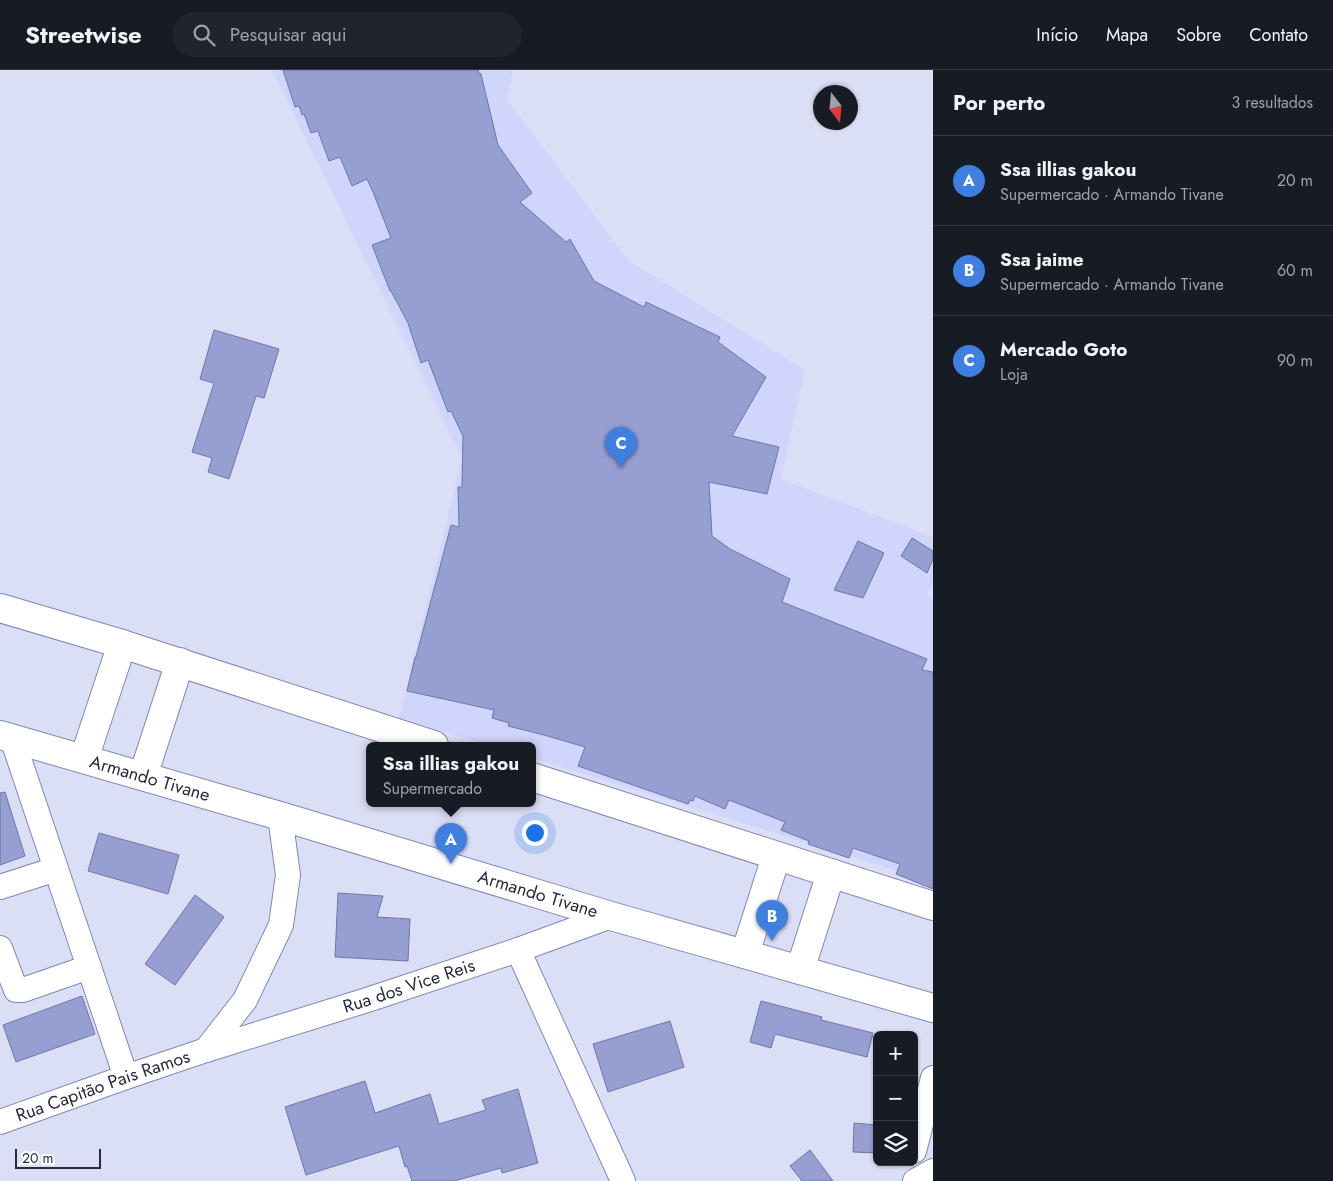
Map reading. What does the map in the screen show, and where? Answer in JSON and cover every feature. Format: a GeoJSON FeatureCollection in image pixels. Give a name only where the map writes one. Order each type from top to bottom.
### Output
{"type":"FeatureCollection","features":[{"type":"Feature","properties":{"kind":"street"},"geometry":{"type":"LineString","coordinates":[[0,608],[180,662],[425,742]]}},
{"type":"Feature","properties":{"kind":"street"},"geometry":{"type":"LineString","coordinates":[[84,759],[122,644]]}},
{"type":"Feature","properties":{"kind":"street"},"geometry":{"type":"LineString","coordinates":[[143,776],[180,662]]}},
{"type":"Feature","properties":{"kind":"street"},"geometry":{"type":"LineString","coordinates":[[6,737],[56,869],[126,1077]]}},
{"type":"Feature","properties":{"kind":"street","name":"Armando Tivane"},"geometry":{"type":"LineString","coordinates":[[6,737],[280,816],[611,916],[933,1008]]}},
{"type":"Feature","properties":{"kind":"street"},"geometry":{"type":"LineString","coordinates":[[536,778],[933,906]]}},
{"type":"Feature","properties":{"kind":"street"},"geometry":{"type":"LineString","coordinates":[[206,1050],[245,1000],[282,925],[288,875],[280,816]]}},
{"type":"Feature","properties":{"kind":"street"},"geometry":{"type":"LineString","coordinates":[[745,954],[776,857]]}},
{"type":"Feature","properties":{"kind":"street"},"geometry":{"type":"LineString","coordinates":[[0,887],[56,869]]}},
{"type":"Feature","properties":{"kind":"street"},"geometry":{"type":"LineString","coordinates":[[800,970],[831,873]]}},
{"type":"Feature","properties":{"kind":"street","name":"Rua dos Vice Reis"},"geometry":{"type":"LineString","coordinates":[[206,1050],[364,1001],[518,950],[611,916]]}},
{"type":"Feature","properties":{"kind":"street"},"geometry":{"type":"LineString","coordinates":[[0,948],[16,990],[23,990],[88,967]]}},
{"type":"Feature","properties":{"kind":"street"},"geometry":{"type":"LineString","coordinates":[[518,950],[624,1181]]}},
{"type":"Feature","properties":{"kind":"street","name":"Rua Capitão Pais Ramos"},"geometry":{"type":"LineString","coordinates":[[0,1122],[206,1050]]}},
{"type":"Feature","properties":{"kind":"street"},"geometry":{"type":"LineString","coordinates":[[918,1136],[933,1078]]}},
{"type":"Feature","properties":{"kind":"street"},"geometry":{"type":"LineString","coordinates":[[906,1181],[910,1166]]}},
{"type":"Feature","properties":{"kind":"street"},"geometry":{"type":"LineString","coordinates":[[915,1181],[933,1171]]}},
{"type":"Feature","properties":{"kind":"shaded area"},"geometry":{"type":"Polygon","coordinates":[[[272,70],[513,70],[507,100],[629,261],[805,370],[781,479],[933,537],[933,583],[927,597],[933,599],[933,882],[536,759],[536,742],[479,742],[399,718],[462,458],[272,70]]]}},
{"type":"Feature","properties":{"kind":"building"},"geometry":{"type":"Polygon","coordinates":[[[283,70],[478,70],[481,74],[498,145],[532,193],[520,202],[566,242],[570,239],[594,281],[644,307],[646,302],[720,337],[718,342],[766,377],[732,436],[779,447],[767,494],[709,482],[712,536],[730,549],[790,579],[782,602],[927,659],[922,670],[933,672],[933,889],[896,874],[900,864],[853,848],[849,858],[808,844],[809,841],[781,830],[785,822],[729,800],[725,809],[695,796],[693,801],[690,800],[688,804],[578,766],[585,747],[508,726],[509,723],[492,718],[494,710],[407,691],[451,525],[459,527],[458,487],[462,487],[463,436],[451,411],[448,412],[428,360],[421,363],[408,323],[390,291],[372,245],[391,238],[367,179],[352,186],[340,157],[329,161],[318,131],[311,133],[304,114],[302,115],[299,106],[295,107],[283,70]]]}},
{"type":"Feature","properties":{"kind":"building"},"geometry":{"type":"Polygon","coordinates":[[[214,330],[279,349],[264,398],[256,396],[229,479],[208,472],[212,458],[192,452],[214,383],[200,379],[214,330]]]}},
{"type":"Feature","properties":{"kind":"building"},"geometry":{"type":"Polygon","coordinates":[[[912,538],[933,551],[933,559],[927,573],[901,556],[912,538]]]}},
{"type":"Feature","properties":{"kind":"building"},"geometry":{"type":"Polygon","coordinates":[[[858,541],[884,553],[863,598],[834,590],[858,541]]]}},
{"type":"Feature","properties":{"kind":"building"},"geometry":{"type":"Polygon","coordinates":[[[5,792],[25,856],[0,865],[0,793],[5,792]]]}},
{"type":"Feature","properties":{"kind":"building"},"geometry":{"type":"Polygon","coordinates":[[[99,833],[179,855],[168,894],[88,871],[99,833]]]}},
{"type":"Feature","properties":{"kind":"building"},"geometry":{"type":"Polygon","coordinates":[[[338,893],[383,896],[377,917],[410,919],[408,961],[335,957],[338,893]]]}},
{"type":"Feature","properties":{"kind":"building"},"geometry":{"type":"Polygon","coordinates":[[[195,895],[224,917],[175,985],[145,964],[195,895]]]}},
{"type":"Feature","properties":{"kind":"building"},"geometry":{"type":"Polygon","coordinates":[[[82,996],[95,1034],[16,1062],[3,1025],[82,996]]]}},
{"type":"Feature","properties":{"kind":"building"},"geometry":{"type":"Polygon","coordinates":[[[761,1001],[822,1017],[821,1020],[873,1033],[867,1057],[775,1034],[771,1048],[750,1042],[761,1001]]]}},
{"type":"Feature","properties":{"kind":"building"},"geometry":{"type":"Polygon","coordinates":[[[670,1021],[684,1067],[608,1092],[593,1044],[670,1021]]]}},
{"type":"Feature","properties":{"kind":"building"},"geometry":{"type":"Polygon","coordinates":[[[365,1081],[375,1113],[430,1094],[439,1124],[486,1110],[482,1100],[518,1089],[538,1163],[502,1173],[501,1168],[454,1181],[412,1181],[407,1166],[405,1167],[399,1146],[306,1175],[285,1107],[365,1081]]]}},
{"type":"Feature","properties":{"kind":"building"},"geometry":{"type":"Polygon","coordinates":[[[854,1123],[873,1125],[873,1153],[853,1152],[854,1123]]]}},
{"type":"Feature","properties":{"kind":"building"},"geometry":{"type":"Polygon","coordinates":[[[810,1150],[833,1181],[802,1181],[790,1166],[810,1150]]]}},
{"type":"Feature","properties":{"kind":"place","name":"Mercado Goto"},"geometry":{"type":"Point","coordinates":[621,468]}},
{"type":"Feature","properties":{"kind":"place","name":"Ssa illias gakou"},"geometry":{"type":"Point","coordinates":[451,864]}},
{"type":"Feature","properties":{"kind":"place","name":"Ssa jaime"},"geometry":{"type":"Point","coordinates":[772,941]}}]}
